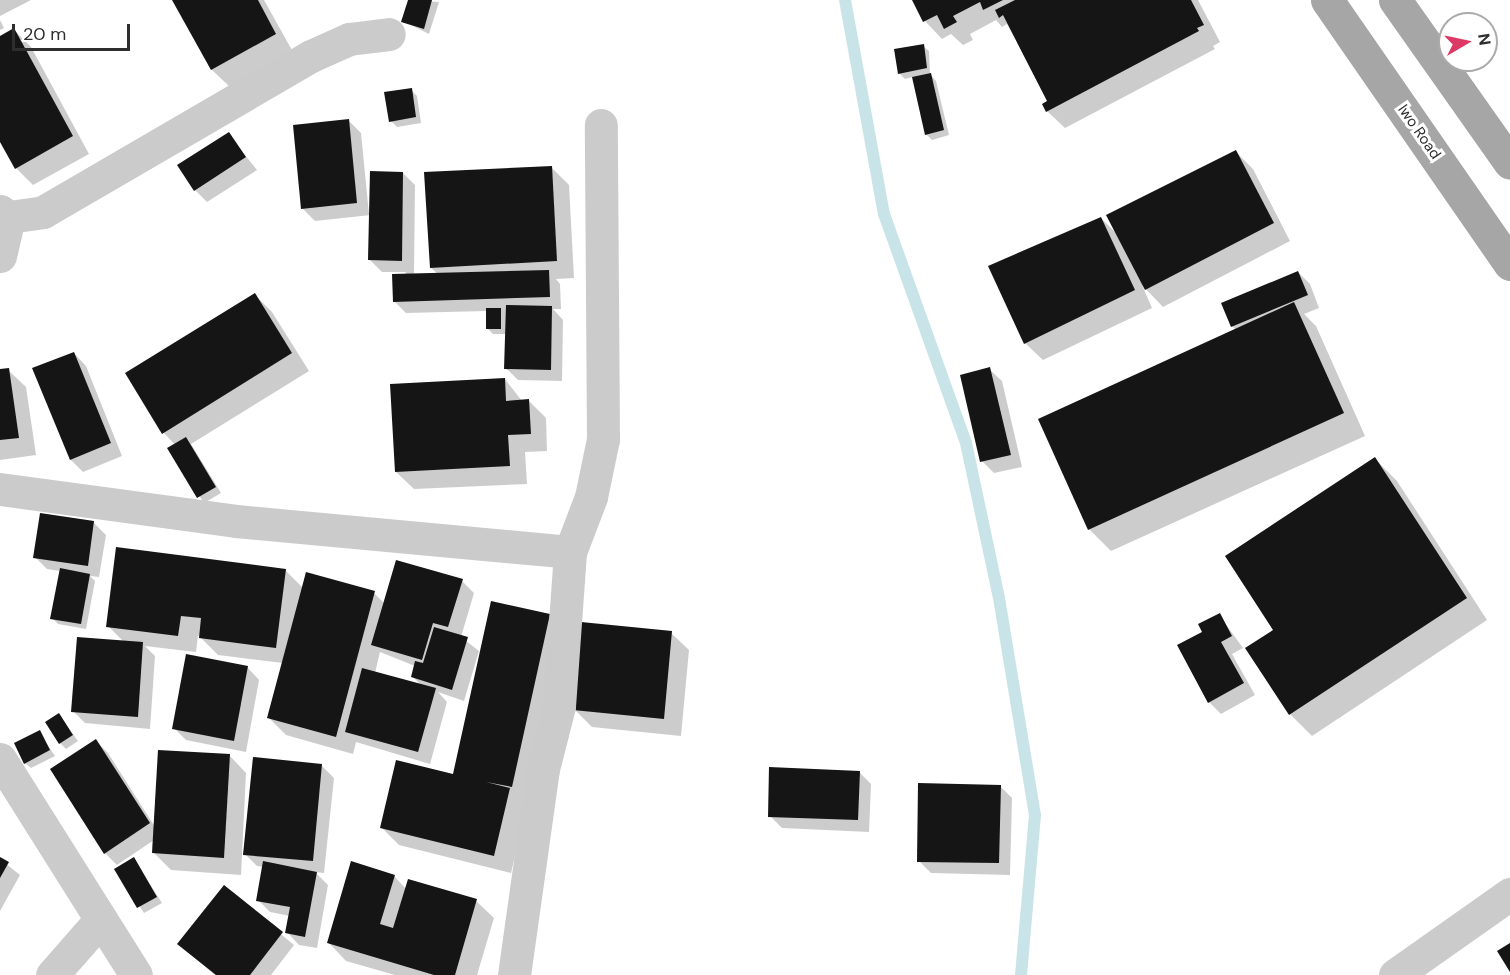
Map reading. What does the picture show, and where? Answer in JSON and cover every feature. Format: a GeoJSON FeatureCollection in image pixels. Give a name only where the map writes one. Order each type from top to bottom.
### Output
{"type":"FeatureCollection","features":[{"type":"Feature","properties":{"kind":"main road","name":"Iwo Road"},"geometry":{"type":"LineString","coordinates":[[1328,0],[1510,264]]}},
{"type":"Feature","properties":{"kind":"main road"},"geometry":{"type":"LineString","coordinates":[[1395,0],[1510,163]]}},
{"type":"Feature","properties":{"kind":"street"},"geometry":{"type":"LineString","coordinates":[[0,256],[5,214],[43,212],[311,56],[349,39],[389,34]]}},
{"type":"Feature","properties":{"kind":"street"},"geometry":{"type":"LineString","coordinates":[[514,975],[543,770],[559,706],[570,552],[591,497],[603,439],[601,125]]}},
{"type":"Feature","properties":{"kind":"street"},"geometry":{"type":"LineString","coordinates":[[0,489],[236,521],[570,552]]}},
{"type":"Feature","properties":{"kind":"street"},"geometry":{"type":"LineString","coordinates":[[0,759],[136,975]]}},
{"type":"Feature","properties":{"kind":"street"},"geometry":{"type":"LineString","coordinates":[[1395,975],[1510,894]]}},
{"type":"Feature","properties":{"kind":"street"},"geometry":{"type":"LineString","coordinates":[[52,975],[101,919]]}},
{"type":"Feature","properties":{"kind":"building"},"geometry":{"type":"Polygon","coordinates":[[[172,0],[258,0],[276,34],[211,70],[172,0]]]}},
{"type":"Feature","properties":{"kind":"building"},"geometry":{"type":"Polygon","coordinates":[[[408,0],[432,0],[424,29],[401,22],[408,0]]]}},
{"type":"Feature","properties":{"kind":"building"},"geometry":{"type":"Polygon","coordinates":[[[912,0],[1003,0],[983,10],[980,2],[953,16],[957,22],[944,29],[937,15],[923,22],[912,0]]]}},
{"type":"Feature","properties":{"kind":"building"},"geometry":{"type":"Polygon","coordinates":[[[1015,0],[1191,0],[1204,25],[1197,28],[1199,31],[1046,112],[1042,104],[1047,101],[1003,15],[999,18],[995,10],[1015,0]]]}},
{"type":"Feature","properties":{"kind":"building"},"geometry":{"type":"Polygon","coordinates":[[[14,28],[73,136],[15,169],[0,142],[0,36],[14,28]]]}},
{"type":"Feature","properties":{"kind":"building"},"geometry":{"type":"Polygon","coordinates":[[[924,44],[927,68],[898,74],[894,49],[924,44]]]}},
{"type":"Feature","properties":{"kind":"building"},"geometry":{"type":"Polygon","coordinates":[[[931,73],[944,130],[925,135],[912,77],[931,73]]]}},
{"type":"Feature","properties":{"kind":"building"},"geometry":{"type":"Polygon","coordinates":[[[412,88],[416,117],[389,122],[384,92],[412,88]]]}},
{"type":"Feature","properties":{"kind":"building"},"geometry":{"type":"Polygon","coordinates":[[[349,119],[357,203],[301,209],[293,125],[349,119]]]}},
{"type":"Feature","properties":{"kind":"building"},"geometry":{"type":"Polygon","coordinates":[[[229,132],[246,157],[194,191],[177,165],[229,132]]]}},
{"type":"Feature","properties":{"kind":"building"},"geometry":{"type":"Polygon","coordinates":[[[1236,150],[1274,223],[1145,290],[1106,215],[1236,150]]]}},
{"type":"Feature","properties":{"kind":"building"},"geometry":{"type":"Polygon","coordinates":[[[552,166],[557,261],[430,268],[424,172],[552,166]]]}},
{"type":"Feature","properties":{"kind":"building"},"geometry":{"type":"Polygon","coordinates":[[[370,171],[403,172],[402,261],[368,260],[370,171]]]}},
{"type":"Feature","properties":{"kind":"building"},"geometry":{"type":"Polygon","coordinates":[[[1101,217],[1135,290],[1024,344],[988,266],[1101,217]]]}},
{"type":"Feature","properties":{"kind":"building"},"geometry":{"type":"Polygon","coordinates":[[[549,270],[550,297],[393,302],[392,274],[549,270]]]}},
{"type":"Feature","properties":{"kind":"building"},"geometry":{"type":"Polygon","coordinates":[[[1298,271],[1308,295],[1231,327],[1221,303],[1298,271]]]}},
{"type":"Feature","properties":{"kind":"building"},"geometry":{"type":"Polygon","coordinates":[[[255,293],[292,353],[162,434],[125,373],[255,293]]]}},
{"type":"Feature","properties":{"kind":"building"},"geometry":{"type":"Polygon","coordinates":[[[1294,302],[1344,413],[1088,530],[1038,419],[1294,302]]]}},
{"type":"Feature","properties":{"kind":"building"},"geometry":{"type":"Polygon","coordinates":[[[506,305],[552,306],[551,370],[504,369],[506,305]]]}},
{"type":"Feature","properties":{"kind":"building"},"geometry":{"type":"Polygon","coordinates":[[[486,308],[501,308],[501,329],[486,329],[486,308]]]}},
{"type":"Feature","properties":{"kind":"building"},"geometry":{"type":"Polygon","coordinates":[[[74,352],[111,443],[70,460],[32,368],[74,352]]]}},
{"type":"Feature","properties":{"kind":"building"},"geometry":{"type":"Polygon","coordinates":[[[990,367],[1011,455],[980,462],[960,375],[990,367]]]}},
{"type":"Feature","properties":{"kind":"building"},"geometry":{"type":"Polygon","coordinates":[[[9,368],[19,438],[0,440],[0,369],[9,368]]]}},
{"type":"Feature","properties":{"kind":"building"},"geometry":{"type":"Polygon","coordinates":[[[505,378],[506,401],[529,399],[531,434],[508,435],[510,466],[395,472],[390,384],[505,378]]]}},
{"type":"Feature","properties":{"kind":"building"},"geometry":{"type":"Polygon","coordinates":[[[186,437],[216,487],[197,498],[167,448],[186,437]]]}},
{"type":"Feature","properties":{"kind":"building"},"geometry":{"type":"Polygon","coordinates":[[[1375,457],[1467,598],[1289,715],[1245,648],[1273,630],[1225,556],[1375,457]]]}},
{"type":"Feature","properties":{"kind":"building"},"geometry":{"type":"Polygon","coordinates":[[[40,513],[94,521],[88,566],[33,558],[40,513]]]}},
{"type":"Feature","properties":{"kind":"building"},"geometry":{"type":"Polygon","coordinates":[[[116,547],[286,569],[276,648],[199,638],[201,618],[181,616],[178,636],[106,627],[116,547]]]}},
{"type":"Feature","properties":{"kind":"building"},"geometry":{"type":"Polygon","coordinates":[[[396,560],[463,579],[448,627],[433,623],[422,660],[371,645],[396,560]]]}},
{"type":"Feature","properties":{"kind":"building"},"geometry":{"type":"Polygon","coordinates":[[[60,568],[90,574],[81,624],[50,619],[60,568]]]}},
{"type":"Feature","properties":{"kind":"building"},"geometry":{"type":"Polygon","coordinates":[[[306,572],[375,591],[336,737],[267,718],[306,572]]]}},
{"type":"Feature","properties":{"kind":"building"},"geometry":{"type":"Polygon","coordinates":[[[491,601],[550,614],[512,787],[486,782],[510,788],[494,856],[380,828],[396,760],[453,774],[491,601]]]}},
{"type":"Feature","properties":{"kind":"building"},"geometry":{"type":"Polygon","coordinates":[[[1220,613],[1232,636],[1221,642],[1244,683],[1208,703],[1177,645],[1202,632],[1198,624],[1220,613]]]}},
{"type":"Feature","properties":{"kind":"building"},"geometry":{"type":"Polygon","coordinates":[[[581,622],[672,631],[664,719],[573,710],[581,622]]]}},
{"type":"Feature","properties":{"kind":"building"},"geometry":{"type":"Polygon","coordinates":[[[434,627],[468,637],[452,690],[411,677],[415,661],[423,663],[434,627]]]}},
{"type":"Feature","properties":{"kind":"building"},"geometry":{"type":"Polygon","coordinates":[[[77,637],[143,642],[138,717],[71,712],[77,637]]]}},
{"type":"Feature","properties":{"kind":"building"},"geometry":{"type":"Polygon","coordinates":[[[186,654],[248,666],[234,741],[172,729],[186,654]]]}},
{"type":"Feature","properties":{"kind":"building"},"geometry":{"type":"Polygon","coordinates":[[[362,668],[436,688],[418,752],[345,732],[362,668]]]}},
{"type":"Feature","properties":{"kind":"building"},"geometry":{"type":"Polygon","coordinates":[[[59,713],[73,735],[59,744],[45,722],[59,713]]]}},
{"type":"Feature","properties":{"kind":"building"},"geometry":{"type":"Polygon","coordinates":[[[40,730],[50,750],[24,764],[14,743],[40,730]]]}},
{"type":"Feature","properties":{"kind":"building"},"geometry":{"type":"Polygon","coordinates":[[[96,739],[150,823],[104,854],[50,769],[96,739]]]}},
{"type":"Feature","properties":{"kind":"building"},"geometry":{"type":"Polygon","coordinates":[[[158,750],[230,754],[224,858],[152,853],[158,750]]]}},
{"type":"Feature","properties":{"kind":"building"},"geometry":{"type":"Polygon","coordinates":[[[253,757],[322,764],[313,861],[243,855],[253,757]]]}},
{"type":"Feature","properties":{"kind":"building"},"geometry":{"type":"Polygon","coordinates":[[[769,767],[860,771],[858,820],[768,817],[769,767]]]}},
{"type":"Feature","properties":{"kind":"building"},"geometry":{"type":"Polygon","coordinates":[[[918,783],[1001,785],[999,863],[917,862],[918,783]]]}},
{"type":"Feature","properties":{"kind":"building"},"geometry":{"type":"Polygon","coordinates":[[[0,857],[9,862],[0,878],[0,857]]]}},
{"type":"Feature","properties":{"kind":"building"},"geometry":{"type":"Polygon","coordinates":[[[134,857],[157,897],[137,908],[114,869],[134,857]]]}},
{"type":"Feature","properties":{"kind":"building"},"geometry":{"type":"Polygon","coordinates":[[[263,861],[317,872],[305,937],[285,933],[290,907],[256,901],[263,861]]]}},
{"type":"Feature","properties":{"kind":"building"},"geometry":{"type":"Polygon","coordinates":[[[351,861],[395,875],[380,924],[393,928],[408,879],[477,899],[455,975],[434,975],[327,943],[351,861]]]}},
{"type":"Feature","properties":{"kind":"building"},"geometry":{"type":"Polygon","coordinates":[[[224,885],[283,932],[250,975],[216,975],[177,944],[224,885]]]}},
{"type":"Feature","properties":{"kind":"building"},"geometry":{"type":"Polygon","coordinates":[[[1510,943],[1510,972],[1497,951],[1510,943]]]}},
{"type":"Feature","properties":{"kind":"waterway"},"geometry":{"type":"LineString","coordinates":[[845,0],[884,214],[966,443],[999,598],[1035,815],[1021,975]]}}]}
